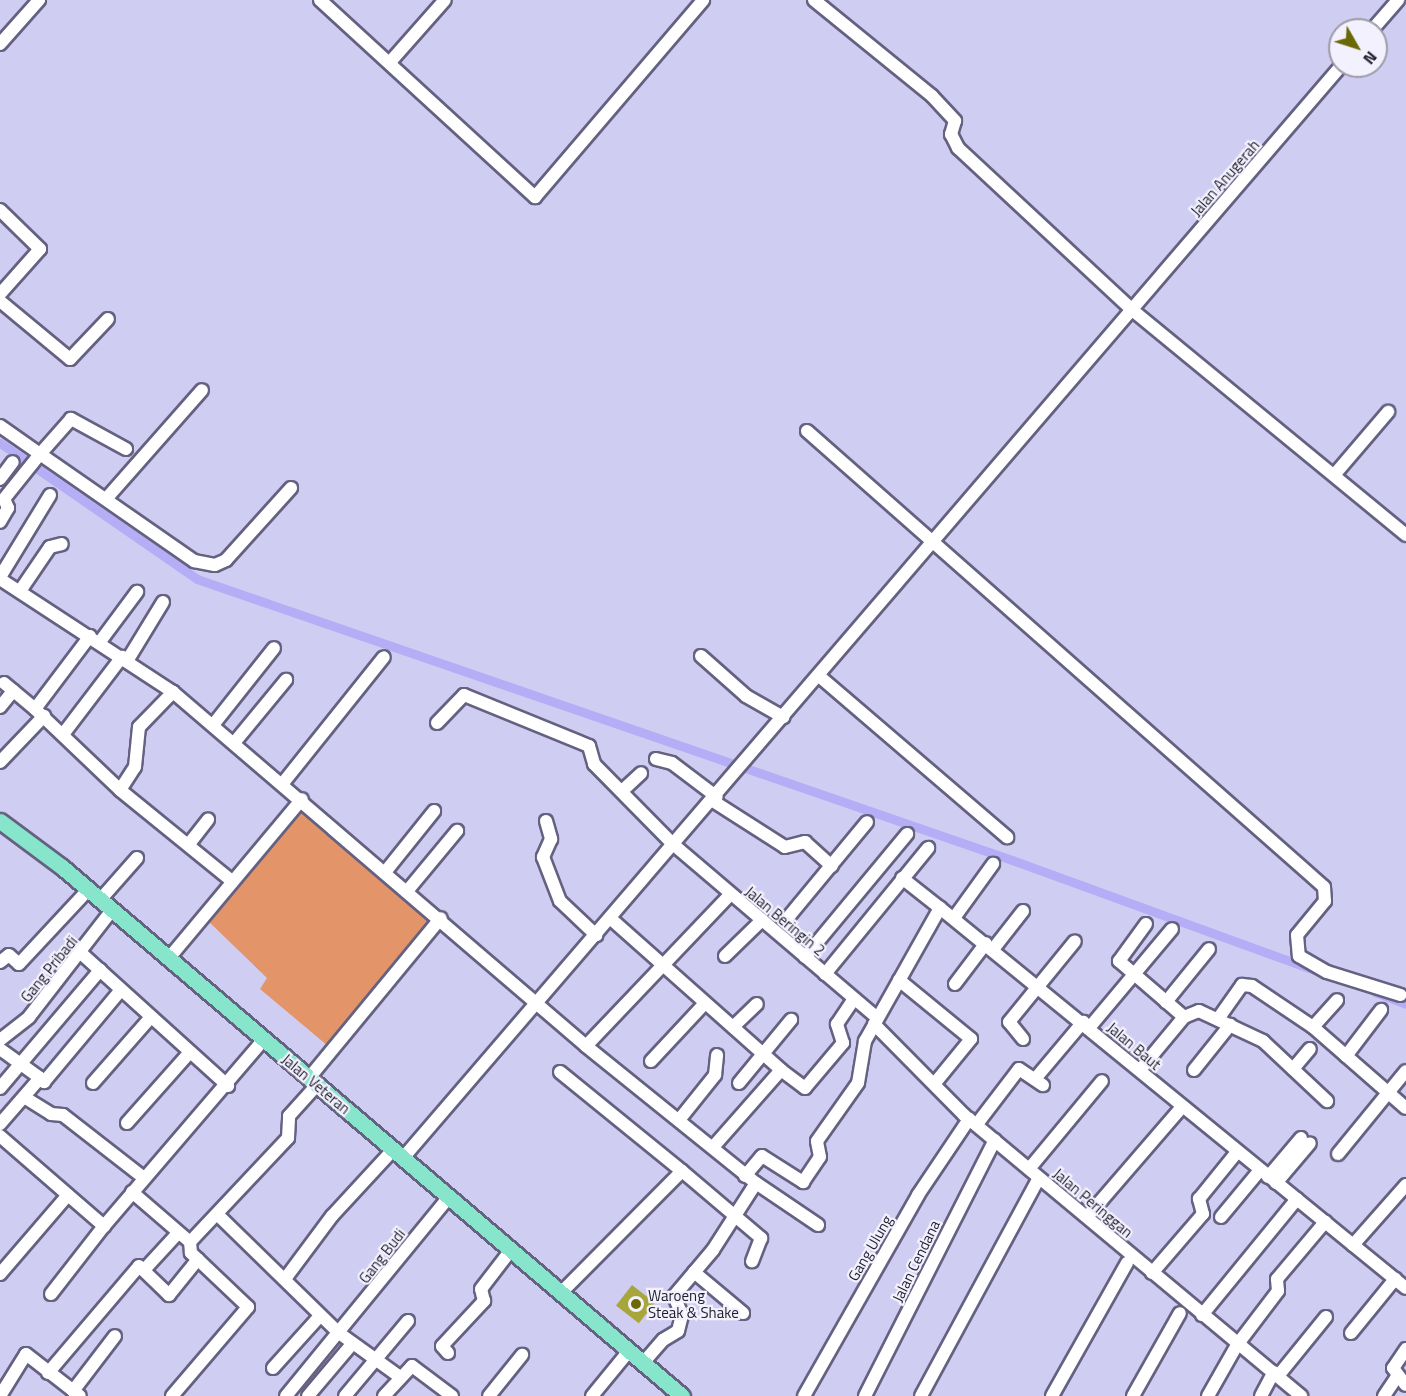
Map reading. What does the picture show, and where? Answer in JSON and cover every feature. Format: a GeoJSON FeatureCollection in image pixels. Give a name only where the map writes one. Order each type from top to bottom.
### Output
{"type":"FeatureCollection","features":[{"type":"Feature","properties":{"kind":"main road","name":"Jalan Veteran"},"geometry":{"type":"LineString","coordinates":[[0,821],[169,958],[644,1363],[675,1394]]}},
{"type":"Feature","properties":{"kind":"street"},"geometry":{"type":"LineString","coordinates":[[0,44],[39,0]]}},
{"type":"Feature","properties":{"kind":"street"},"geometry":{"type":"LineString","coordinates":[[320,0],[392,61],[535,197],[703,0]]}},
{"type":"Feature","properties":{"kind":"street"},"geometry":{"type":"LineString","coordinates":[[392,61],[445,0]]}},
{"type":"Feature","properties":{"kind":"street"},"geometry":{"type":"LineString","coordinates":[[814,0],[932,96],[955,121],[951,135],[958,148],[1131,309],[1404,530]]}},
{"type":"Feature","properties":{"kind":"street"},"geometry":{"type":"LineString","coordinates":[[1382,18],[1398,0]]}},
{"type":"Feature","properties":{"kind":"street","name":"Jalan Anugerah"},"geometry":{"type":"LineString","coordinates":[[285,1279],[332,1216],[398,1154],[539,1004],[610,918],[728,784],[1131,309],[1331,78]]}},
{"type":"Feature","properties":{"kind":"street"},"geometry":{"type":"LineString","coordinates":[[0,210],[40,249],[0,294]]}},
{"type":"Feature","properties":{"kind":"street"},"geometry":{"type":"LineString","coordinates":[[0,301],[70,359],[108,319]]}},
{"type":"Feature","properties":{"kind":"street"},"geometry":{"type":"LineString","coordinates":[[106,498],[202,390]]}},
{"type":"Feature","properties":{"kind":"street"},"geometry":{"type":"LineString","coordinates":[[1335,474],[1388,412]]}},
{"type":"Feature","properties":{"kind":"street"},"geometry":{"type":"LineString","coordinates":[[0,522],[8,508],[4,499],[71,419],[126,449]]}},
{"type":"Feature","properties":{"kind":"street"},"geometry":{"type":"LineString","coordinates":[[0,426],[39,456],[106,498],[194,561],[215,565],[231,555],[291,488]]}},
{"type":"Feature","properties":{"kind":"street"},"geometry":{"type":"LineString","coordinates":[[807,432],[1324,887],[1326,901],[1297,935],[1299,956],[1328,972],[1401,995]]}},
{"type":"Feature","properties":{"kind":"street"},"geometry":{"type":"LineString","coordinates":[[0,479],[13,462]]}},
{"type":"Feature","properties":{"kind":"street"},"geometry":{"type":"LineString","coordinates":[[50,495],[0,578],[173,692],[441,918],[586,1046],[713,1147],[745,1176],[818,1225]]}},
{"type":"Feature","properties":{"kind":"street"},"geometry":{"type":"LineString","coordinates":[[20,591],[50,547],[62,543]]}},
{"type":"Feature","properties":{"kind":"street"},"geometry":{"type":"LineString","coordinates":[[0,762],[95,640],[137,592]]}},
{"type":"Feature","properties":{"kind":"street"},"geometry":{"type":"LineString","coordinates":[[64,733],[125,659],[163,602]]}},
{"type":"Feature","properties":{"kind":"street"},"geometry":{"type":"LineString","coordinates":[[213,726],[274,648]]}},
{"type":"Feature","properties":{"kind":"street"},"geometry":{"type":"LineString","coordinates":[[701,656],[748,697],[783,717]]}},
{"type":"Feature","properties":{"kind":"street"},"geometry":{"type":"LineString","coordinates":[[283,783],[384,657]]}},
{"type":"Feature","properties":{"kind":"street"},"geometry":{"type":"LineString","coordinates":[[819,676],[1007,837]]}},
{"type":"Feature","properties":{"kind":"street"},"geometry":{"type":"LineString","coordinates":[[234,743],[286,680]]}},
{"type":"Feature","properties":{"kind":"street"},"geometry":{"type":"LineString","coordinates":[[0,707],[8,687],[64,733],[120,790],[232,881]]}},
{"type":"Feature","properties":{"kind":"street"},"geometry":{"type":"LineString","coordinates":[[120,790],[135,767],[139,727],[173,692]]}},
{"type":"Feature","properties":{"kind":"street","name":"Jalan Beringin 2"},"geometry":{"type":"LineString","coordinates":[[437,723],[464,695],[589,746],[594,764],[674,845],[855,999],[876,1021]]}},
{"type":"Feature","properties":{"kind":"street"},"geometry":{"type":"LineString","coordinates":[[656,759],[672,763],[715,799],[785,847],[805,842],[832,866]]}},
{"type":"Feature","properties":{"kind":"street"},"geometry":{"type":"LineString","coordinates":[[622,791],[641,773]]}},
{"type":"Feature","properties":{"kind":"street"},"geometry":{"type":"LineString","coordinates":[[169,958],[302,799]]}},
{"type":"Feature","properties":{"kind":"street"},"geometry":{"type":"LineString","coordinates":[[386,871],[434,811]]}},
{"type":"Feature","properties":{"kind":"street"},"geometry":{"type":"LineString","coordinates":[[189,844],[208,820]]}},
{"type":"Feature","properties":{"kind":"street"},"geometry":{"type":"LineString","coordinates":[[546,821],[551,839],[543,857],[560,901],[596,935]]}},
{"type":"Feature","properties":{"kind":"street"},"geometry":{"type":"LineString","coordinates":[[786,920],[867,822]]}},
{"type":"Feature","properties":{"kind":"street"},"geometry":{"type":"LineString","coordinates":[[408,890],[457,831]]}},
{"type":"Feature","properties":{"kind":"street"},"geometry":{"type":"LineString","coordinates":[[805,957],[907,834]]}},
{"type":"Feature","properties":{"kind":"street"},"geometry":{"type":"LineString","coordinates":[[825,974],[928,848]]}},
{"type":"Feature","properties":{"kind":"street"},"geometry":{"type":"LineString","coordinates":[[0,962],[8,955],[19,964],[137,858]]}},
{"type":"Feature","properties":{"kind":"street"},"geometry":{"type":"LineString","coordinates":[[954,918],[993,864]]}},
{"type":"Feature","properties":{"kind":"street","name":"Jalan Baut"},"geometry":{"type":"LineString","coordinates":[[902,878],[990,946],[1182,1107],[1406,1288]]}},
{"type":"Feature","properties":{"kind":"street"},"geometry":{"type":"LineString","coordinates":[[586,1046],[731,894]]}},
{"type":"Feature","properties":{"kind":"street"},"geometry":{"type":"LineString","coordinates":[[745,1176],[762,1156],[804,1182],[820,1157],[817,1141],[858,1083],[861,1053],[876,1021],[940,908]]}},
{"type":"Feature","properties":{"kind":"street","name":"Gang Pribadi"},"geometry":{"type":"LineString","coordinates":[[0,1040],[29,1017],[82,954],[112,910]]}},
{"type":"Feature","properties":{"kind":"street"},"geometry":{"type":"LineString","coordinates":[[955,984],[1023,911]]}},
{"type":"Feature","properties":{"kind":"street"},"geometry":{"type":"LineString","coordinates":[[172,1396],[248,1307],[189,1250],[190,1242],[218,1215],[288,1138],[290,1116],[313,1081],[441,918]]}},
{"type":"Feature","properties":{"kind":"street"},"geometry":{"type":"LineString","coordinates":[[610,918],[781,1070],[805,1088],[843,1043],[837,1024],[855,999]]}},
{"type":"Feature","properties":{"kind":"street"},"geometry":{"type":"LineString","coordinates":[[725,956],[762,920]]}},
{"type":"Feature","properties":{"kind":"street"},"geometry":{"type":"LineString","coordinates":[[1146,924],[1119,961],[1184,1017]]}},
{"type":"Feature","properties":{"kind":"street"},"geometry":{"type":"LineString","coordinates":[[973,1122],[1019,1069],[1039,1082],[1086,1025],[1134,975],[1172,929]]}},
{"type":"Feature","properties":{"kind":"street"},"geometry":{"type":"LineString","coordinates":[[1023,1039],[1009,1022],[1074,941]]}},
{"type":"Feature","properties":{"kind":"street"},"geometry":{"type":"LineString","coordinates":[[1166,1002],[1209,949]]}},
{"type":"Feature","properties":{"kind":"street"},"geometry":{"type":"LineString","coordinates":[[82,954],[120,991],[228,1086]]}},
{"type":"Feature","properties":{"kind":"street"},"geometry":{"type":"LineString","coordinates":[[0,1088],[100,970]]}},
{"type":"Feature","properties":{"kind":"street"},"geometry":{"type":"LineString","coordinates":[[899,980],[971,1039],[935,1083]]}},
{"type":"Feature","properties":{"kind":"street"},"geometry":{"type":"LineString","coordinates":[[1218,1019],[1247,984],[1312,1027],[1406,1108]]}},
{"type":"Feature","properties":{"kind":"street"},"geometry":{"type":"LineString","coordinates":[[0,1049],[44,1082],[120,991]]}},
{"type":"Feature","properties":{"kind":"street"},"geometry":{"type":"LineString","coordinates":[[1312,1027],[1337,1000]]}},
{"type":"Feature","properties":{"kind":"street"},"geometry":{"type":"LineString","coordinates":[[651,1061],[705,1003]]}},
{"type":"Feature","properties":{"kind":"street"},"geometry":{"type":"LineString","coordinates":[[733,1027],[757,1004]]}},
{"type":"Feature","properties":{"kind":"street"},"geometry":{"type":"LineString","coordinates":[[1346,1056],[1381,1010]]}},
{"type":"Feature","properties":{"kind":"street"},"geometry":{"type":"LineString","coordinates":[[1140,1070],[1184,1017],[1199,1011],[1263,1041],[1327,1101]]}},
{"type":"Feature","properties":{"kind":"street"},"geometry":{"type":"LineString","coordinates":[[93,1083],[151,1017]]}},
{"type":"Feature","properties":{"kind":"street"},"geometry":{"type":"LineString","coordinates":[[739,1083],[791,1020]]}},
{"type":"Feature","properties":{"kind":"street","name":"Jalan Peringgan"},"geometry":{"type":"LineString","coordinates":[[876,1021],[973,1122],[1237,1345],[1301,1396]]}},
{"type":"Feature","properties":{"kind":"street"},"geometry":{"type":"LineString","coordinates":[[1194,1070],[1230,1025]]}},
{"type":"Feature","properties":{"kind":"street"},"geometry":{"type":"LineString","coordinates":[[51,1294],[132,1192],[228,1086],[264,1039]]}},
{"type":"Feature","properties":{"kind":"street"},"geometry":{"type":"LineString","coordinates":[[1293,1069],[1310,1048]]}},
{"type":"Feature","properties":{"kind":"street"},"geometry":{"type":"LineString","coordinates":[[127,1123],[190,1052]]}},
{"type":"Feature","properties":{"kind":"street"},"geometry":{"type":"LineString","coordinates":[[679,1120],[715,1075],[717,1055]]}},
{"type":"Feature","properties":{"kind":"street"},"geometry":{"type":"LineString","coordinates":[[713,1147],[781,1070]]}},
{"type":"Feature","properties":{"kind":"street"},"geometry":{"type":"LineString","coordinates":[[560,1071],[761,1238],[752,1261]]}},
{"type":"Feature","properties":{"kind":"street"},"geometry":{"type":"LineString","coordinates":[[1338,1155],[1406,1071]]}},
{"type":"Feature","properties":{"kind":"street"},"geometry":{"type":"LineString","coordinates":[[0,1124],[40,1078]]}},
{"type":"Feature","properties":{"kind":"street"},"geometry":{"type":"LineString","coordinates":[[1029,1169],[1102,1081]]}},
{"type":"Feature","properties":{"kind":"street"},"geometry":{"type":"LineString","coordinates":[[24,1097],[51,1114],[63,1115],[144,1178]]}},
{"type":"Feature","properties":{"kind":"street"},"geometry":{"type":"LineString","coordinates":[[1087,1217],[1182,1107]]}},
{"type":"Feature","properties":{"kind":"street","name":"Gang Ulung"},"geometry":{"type":"LineString","coordinates":[[804,1396],[918,1196],[973,1122]]}},
{"type":"Feature","properties":{"kind":"street"},"geometry":{"type":"LineString","coordinates":[[0,1136],[104,1226]]}},
{"type":"Feature","properties":{"kind":"street","name":"Jalan Cendana"},"geometry":{"type":"LineString","coordinates":[[865,1396],[995,1140]]}},
{"type":"Feature","properties":{"kind":"street"},"geometry":{"type":"LineString","coordinates":[[1221,1217],[1306,1141]]}},
{"type":"Feature","properties":{"kind":"street"},"geometry":{"type":"LineString","coordinates":[[1152,1273],[1203,1214],[1199,1199],[1237,1152]]}},
{"type":"Feature","properties":{"kind":"street"},"geometry":{"type":"LineString","coordinates":[[561,1293],[682,1171]]}},
{"type":"Feature","properties":{"kind":"street"},"geometry":{"type":"LineString","coordinates":[[921,1396],[1039,1178]]}},
{"type":"Feature","properties":{"kind":"street"},"geometry":{"type":"LineString","coordinates":[[644,1363],[663,1340],[678,1331],[682,1315],[674,1296],[736,1215],[756,1183]]}},
{"type":"Feature","properties":{"kind":"street"},"geometry":{"type":"LineString","coordinates":[[1353,1245],[1406,1185]]}},
{"type":"Feature","properties":{"kind":"street"},"geometry":{"type":"LineString","coordinates":[[132,1192],[190,1242]]}},
{"type":"Feature","properties":{"kind":"street"},"geometry":{"type":"LineString","coordinates":[[0,1274],[68,1195]]}},
{"type":"Feature","properties":{"kind":"street","name":"Gang Budi"},"geometry":{"type":"LineString","coordinates":[[286,1396],[449,1197]]}},
{"type":"Feature","properties":{"kind":"street"},"geometry":{"type":"LineString","coordinates":[[1202,1315],[1297,1199]]}},
{"type":"Feature","properties":{"kind":"street"},"geometry":{"type":"LineString","coordinates":[[218,1215],[254,1255],[285,1279],[339,1333],[400,1377]]}},
{"type":"Feature","properties":{"kind":"street"},"geometry":{"type":"LineString","coordinates":[[1208,1396],[1237,1345],[1278,1291],[1278,1279],[1325,1222]]}},
{"type":"Feature","properties":{"kind":"street"},"geometry":{"type":"LineString","coordinates":[[144,1270],[178,1233]]}},
{"type":"Feature","properties":{"kind":"street"},"geometry":{"type":"LineString","coordinates":[[448,1353],[442,1346],[484,1300],[481,1289],[511,1250]]}},
{"type":"Feature","properties":{"kind":"street"},"geometry":{"type":"LineString","coordinates":[[48,1373],[139,1266],[169,1295],[198,1259]]}},
{"type":"Feature","properties":{"kind":"street"},"geometry":{"type":"LineString","coordinates":[[1052,1396],[1127,1263]]}},
{"type":"Feature","properties":{"kind":"street"},"geometry":{"type":"LineString","coordinates":[[694,1272],[743,1313]]}},
{"type":"Feature","properties":{"kind":"street"},"geometry":{"type":"LineString","coordinates":[[1351,1333],[1395,1279]]}},
{"type":"Feature","properties":{"kind":"street"},"geometry":{"type":"LineString","coordinates":[[1133,1396],[1180,1313]]}},
{"type":"Feature","properties":{"kind":"street"},"geometry":{"type":"LineString","coordinates":[[273,1368],[320,1316]]}},
{"type":"Feature","properties":{"kind":"street"},"geometry":{"type":"LineString","coordinates":[[1261,1396],[1276,1374],[1326,1317]]}},
{"type":"Feature","properties":{"kind":"street"},"geometry":{"type":"LineString","coordinates":[[345,1396],[408,1321]]}},
{"type":"Feature","properties":{"kind":"street"},"geometry":{"type":"LineString","coordinates":[[0,1396],[26,1354],[77,1393],[115,1336]]}},
{"type":"Feature","properties":{"kind":"street"},"geometry":{"type":"LineString","coordinates":[[308,1396],[352,1344]]}},
{"type":"Feature","properties":{"kind":"street"},"geometry":{"type":"LineString","coordinates":[[1384,1396],[1401,1381],[1393,1368],[1406,1349]]}},
{"type":"Feature","properties":{"kind":"street"},"geometry":{"type":"LineString","coordinates":[[592,1396],[629,1351]]}},
{"type":"Feature","properties":{"kind":"street"},"geometry":{"type":"LineString","coordinates":[[489,1396],[522,1355]]}},
{"type":"Feature","properties":{"kind":"street"},"geometry":{"type":"LineString","coordinates":[[384,1396],[412,1366],[447,1394]]}},
{"type":"Feature","properties":{"kind":"shaded area"},"geometry":{"type":"Polygon","coordinates":[[[302,804],[434,918],[328,1046],[260,989],[267,978],[206,919],[302,804]]]}},
{"type":"Feature","properties":{"kind":"building","name":"Waroeng Steak & Shake"},"geometry":{"type":"Polygon","coordinates":[[[632,1285],[655,1303],[639,1323],[616,1305],[632,1285]]]}},
{"type":"Feature","properties":{"kind":"waterway"},"geometry":{"type":"LineString","coordinates":[[0,443],[197,579],[1012,860],[1319,972]]}},
{"type":"Feature","properties":{"kind":"waterway"},"geometry":{"type":"LineString","coordinates":[[1375,992],[1406,1004]]}},
{"type":"Feature","properties":{"kind":"place","name":"Waroeng Steak & Shake"},"geometry":{"type":"Point","coordinates":[636,1304]}}]}
